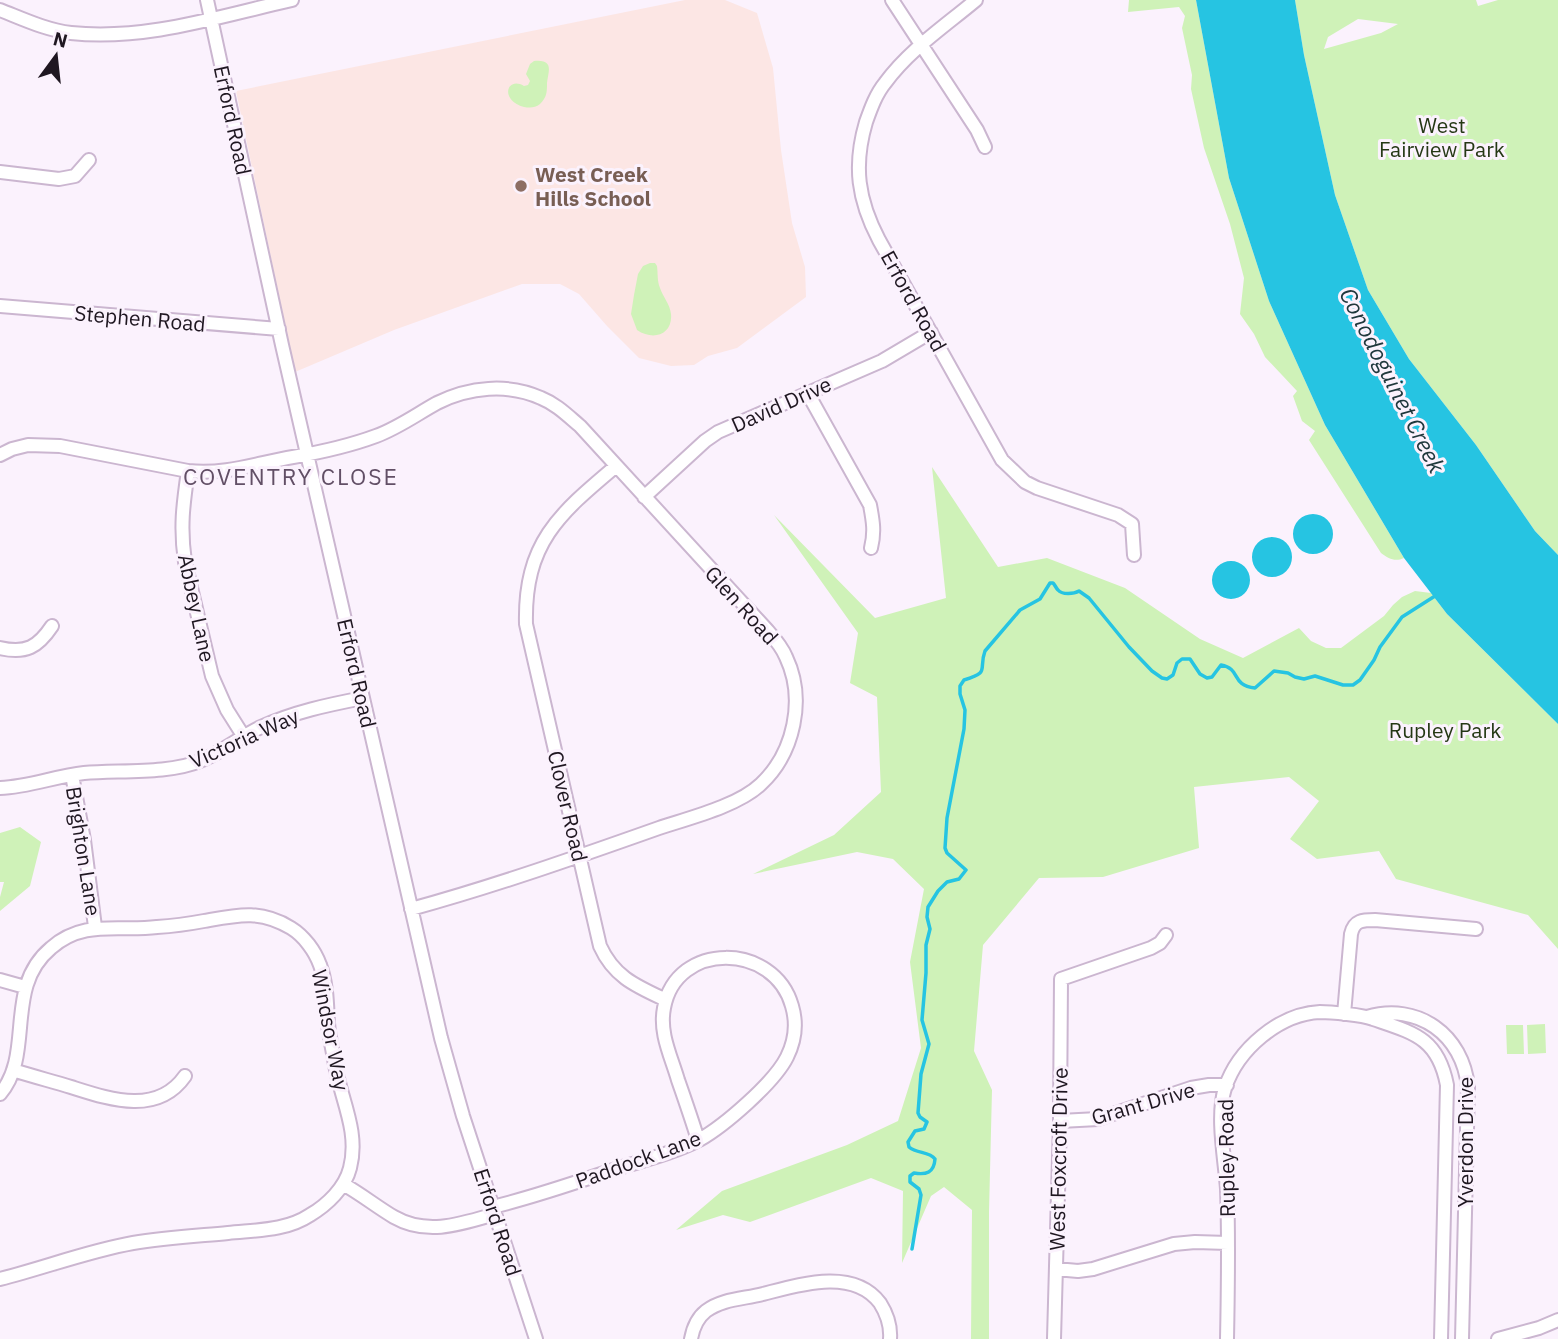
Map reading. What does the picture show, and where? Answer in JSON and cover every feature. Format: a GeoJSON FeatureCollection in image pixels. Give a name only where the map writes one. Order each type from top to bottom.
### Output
{"type":"FeatureCollection","features":[{"type":"Feature","properties":{"kind":"street","name":"Erford Road"},"geometry":{"type":"LineString","coordinates":[[207,0],[307,456],[441,1038],[536,1339]]}},
{"type":"Feature","properties":{"kind":"street"},"geometry":{"type":"LineString","coordinates":[[0,10],[71,33],[131,34],[292,0]]}},
{"type":"Feature","properties":{"kind":"street"},"geometry":{"type":"LineString","coordinates":[[892,0],[977,130],[985,147]]}},
{"type":"Feature","properties":{"kind":"street","name":"Erford Road"},"geometry":{"type":"LineString","coordinates":[[976,0],[921,46],[884,83],[862,135],[858,172],[861,195],[871,225],[1002,460],[1025,482],[1037,488],[1118,515],[1132,524],[1134,555]]}},
{"type":"Feature","properties":{"kind":"street"},"geometry":{"type":"LineString","coordinates":[[0,172],[59,179],[75,176],[89,160]]}},
{"type":"Feature","properties":{"kind":"street","name":"Stephen Road"},"geometry":{"type":"LineString","coordinates":[[0,306],[279,329]]}},
{"type":"Feature","properties":{"kind":"street","name":"David Drive"},"geometry":{"type":"LineString","coordinates":[[643,497],[718,432],[882,360],[931,332]]}},
{"type":"Feature","properties":{"kind":"street","name":"Glen Road"},"geometry":{"type":"LineString","coordinates":[[307,456],[344,447],[392,430],[436,404],[467,392],[508,389],[541,398],[560,409],[580,426],[768,631],[779,645],[790,668],[795,688],[793,730],[780,760],[761,785],[750,793],[723,806],[579,856],[411,909]]}},
{"type":"Feature","properties":{"kind":"street"},"geometry":{"type":"LineString","coordinates":[[807,392],[870,505],[874,523],[871,548]]}},
{"type":"Feature","properties":{"kind":"street"},"geometry":{"type":"LineString","coordinates":[[0,455],[29,445],[60,446],[205,473],[236,470],[307,456]]}},
{"type":"Feature","properties":{"kind":"street","name":"Clover Road"},"geometry":{"type":"LineString","coordinates":[[616,466],[571,506],[546,535],[531,567],[526,624],[600,946],[614,970],[627,981],[666,1000]]}},
{"type":"Feature","properties":{"kind":"street","name":"Abbey Lane"},"geometry":{"type":"LineString","coordinates":[[188,471],[181,515],[185,562],[212,676],[227,710],[244,737]]}},
{"type":"Feature","properties":{"kind":"street"},"geometry":{"type":"LineString","coordinates":[[0,648],[30,649],[43,639],[52,626]]}},
{"type":"Feature","properties":{"kind":"street","name":"Victoria Way"},"geometry":{"type":"LineString","coordinates":[[0,788],[72,775],[170,768],[189,764],[201,761],[285,717],[363,698]]}},
{"type":"Feature","properties":{"kind":"street","name":"Brighton Lane"},"geometry":{"type":"LineString","coordinates":[[72,775],[84,840],[95,928]]}},
{"type":"Feature","properties":{"kind":"street","name":"Windsor Way"},"geometry":{"type":"LineString","coordinates":[[0,1094],[13,1070],[25,987],[32,970],[50,948],[71,934],[95,928],[147,929],[229,915],[263,916],[279,922],[301,936],[320,964],[334,1065],[352,1128],[352,1158],[350,1170],[336,1193],[313,1214],[288,1226],[130,1244],[0,1279]]}},
{"type":"Feature","properties":{"kind":"street"},"geometry":{"type":"LineString","coordinates":[[1344,1014],[1351,934],[1359,921],[1476,929]]}},
{"type":"Feature","properties":{"kind":"street","name":"West Foxcroft Drive"},"geometry":{"type":"LineString","coordinates":[[1054,1339],[1061,979],[1151,948],[1160,943],[1166,935]]}},
{"type":"Feature","properties":{"kind":"street","name":"Paddock Lane"},"geometry":{"type":"LineString","coordinates":[[343,1184],[395,1217],[421,1227],[443,1227],[457,1225],[698,1140],[736,1113],[781,1066],[792,1044],[795,1022],[793,1008],[775,976],[757,964],[733,957],[718,958],[697,965],[677,981],[666,1000]]}},
{"type":"Feature","properties":{"kind":"street"},"geometry":{"type":"LineString","coordinates":[[0,980],[25,987]]}},
{"type":"Feature","properties":{"kind":"street"},"geometry":{"type":"LineString","coordinates":[[666,1000],[664,1034],[698,1140]]}},
{"type":"Feature","properties":{"kind":"street","name":"Yverdon Drive"},"geometry":{"type":"LineString","coordinates":[[1367,1017],[1390,1013],[1405,1014],[1431,1024],[1454,1045],[1467,1074],[1462,1339]]}},
{"type":"Feature","properties":{"kind":"street","name":"Rupley Road"},"geometry":{"type":"LineString","coordinates":[[1227,1339],[1227,1190],[1222,1116],[1227,1085],[1245,1054],[1269,1031],[1307,1014],[1344,1014]]}},
{"type":"Feature","properties":{"kind":"street","name":"Yverdon Drive"},"geometry":{"type":"LineString","coordinates":[[1344,1014],[1367,1017],[1420,1038],[1435,1052],[1444,1069],[1447,1085],[1441,1339]]}},
{"type":"Feature","properties":{"kind":"street"},"geometry":{"type":"LineString","coordinates":[[13,1070],[107,1098],[136,1101],[153,1100],[169,1093],[185,1076]]}},
{"type":"Feature","properties":{"kind":"street","name":"Grant Drive"},"geometry":{"type":"LineString","coordinates":[[1060,1121],[1098,1119],[1191,1088],[1227,1085]]}},
{"type":"Feature","properties":{"kind":"street"},"geometry":{"type":"LineString","coordinates":[[1056,1269],[1093,1269],[1174,1244],[1228,1242]]}},
{"type":"Feature","properties":{"kind":"street"},"geometry":{"type":"LineString","coordinates":[[691,1339],[701,1315],[720,1303],[814,1283],[834,1282],[860,1287],[877,1300],[889,1321],[890,1339]]}},
{"type":"Feature","properties":{"kind":"street"},"geometry":{"type":"LineString","coordinates":[[1498,1339],[1558,1320]]}},
{"type":"Feature","properties":{"kind":"shaded area","name":"West Creek Hills School"},"geometry":{"type":"Polygon","coordinates":[[[685,0],[725,0],[757,13],[773,68],[781,150],[792,223],[805,267],[806,297],[737,348],[708,356],[694,365],[671,366],[639,358],[579,294],[560,284],[522,284],[394,330],[295,372],[236,91],[685,0]]]}},
{"type":"Feature","properties":{"kind":"green space"},"geometry":{"type":"Polygon","coordinates":[[[1129,0],[1196,0],[1229,178],[1269,301],[1325,425],[1404,558],[1392,559],[1381,553],[1309,440],[1315,431],[1302,421],[1293,396],[1297,391],[1265,357],[1240,314],[1244,278],[1230,224],[1204,148],[1191,89],[1192,75],[1182,28],[1185,16],[1179,7],[1128,12],[1129,0]]]}},
{"type":"Feature","properties":{"kind":"green space","name":"West Fairview Park"},"geometry":{"type":"Polygon","coordinates":[[[1295,0],[1476,0],[1478,6],[1498,0],[1558,0],[1558,555],[1535,531],[1476,445],[1409,359],[1368,290],[1335,195],[1304,55],[1295,0]],[[1358,19],[1328,37],[1324,49],[1381,33],[1398,24],[1358,19]]]}},
{"type":"Feature","properties":{"kind":"green space"},"geometry":{"type":"Polygon","coordinates":[[[534,61],[548,64],[546,94],[538,105],[524,107],[511,99],[508,90],[513,84],[528,85],[530,81],[526,74],[534,61]]]}},
{"type":"Feature","properties":{"kind":"green space"},"geometry":{"type":"Polygon","coordinates":[[[650,263],[657,266],[659,285],[671,314],[669,327],[661,334],[655,335],[637,330],[631,314],[638,274],[643,266],[650,263]]]}},
{"type":"Feature","properties":{"kind":"green space","name":"Rupley Park"},"geometry":{"type":"Polygon","coordinates":[[[932,467],[998,567],[1047,558],[1125,588],[1200,639],[1243,658],[1299,628],[1311,641],[1326,648],[1341,648],[1384,616],[1402,597],[1415,591],[1431,593],[1447,614],[1558,724],[1558,949],[1528,915],[1396,879],[1379,851],[1317,859],[1290,839],[1319,801],[1289,777],[1194,787],[1199,848],[1103,877],[1039,878],[983,945],[974,1051],[992,1090],[989,1339],[971,1339],[972,1210],[944,1187],[931,1196],[902,1263],[903,1191],[871,1178],[750,1222],[723,1215],[676,1230],[722,1191],[847,1145],[898,1121],[921,1048],[910,962],[924,889],[893,859],[857,852],[753,874],[834,835],[881,792],[877,697],[850,683],[858,633],[774,515],[875,618],[946,598],[932,467]]]}},
{"type":"Feature","properties":{"kind":"green space"},"geometry":{"type":"Polygon","coordinates":[[[20,827],[41,842],[30,886],[0,911],[4,882],[0,882],[0,833],[20,827]]]}},
{"type":"Feature","properties":{"kind":"green space"},"geometry":{"type":"Polygon","coordinates":[[[1545,1024],[1546,1053],[1528,1054],[1527,1025],[1545,1024]]]}},
{"type":"Feature","properties":{"kind":"green space"},"geometry":{"type":"Polygon","coordinates":[[[1506,1025],[1523,1025],[1524,1054],[1507,1054],[1506,1025]]]}},
{"type":"Feature","properties":{"kind":"water","name":"Conodoguinet Creek"},"geometry":{"type":"Polygon","coordinates":[[[1196,0],[1295,0],[1304,55],[1335,195],[1368,290],[1409,359],[1476,445],[1535,531],[1558,555],[1558,724],[1447,614],[1404,558],[1325,425],[1269,301],[1229,178],[1196,0]]]}},
{"type":"Feature","properties":{"kind":"water"},"geometry":{"type":"Polygon","coordinates":[[[1313,514],[1327,520],[1333,534],[1327,548],[1313,554],[1299,548],[1293,534],[1299,520],[1313,514]]]}},
{"type":"Feature","properties":{"kind":"water"},"geometry":{"type":"Polygon","coordinates":[[[1272,537],[1286,543],[1292,557],[1286,571],[1272,577],[1258,571],[1252,557],[1258,543],[1272,537]]]}},
{"type":"Feature","properties":{"kind":"water"},"geometry":{"type":"Polygon","coordinates":[[[1231,561],[1245,566],[1250,580],[1245,594],[1231,599],[1217,594],[1212,580],[1217,566],[1231,561]]]}},
{"type":"Feature","properties":{"kind":"waterway"},"geometry":{"type":"LineString","coordinates":[[912,1249],[921,1195],[919,1189],[910,1182],[910,1176],[914,1173],[929,1172],[935,1159],[912,1149],[908,1142],[915,1131],[924,1129],[927,1122],[918,1113],[921,1074],[929,1044],[922,1020],[926,945],[930,929],[928,907],[947,882],[959,879],[966,870],[945,848],[947,818],[964,729],[965,710],[960,686],[964,680],[981,672],[985,651],[1020,610],[1040,599],[1050,583],[1053,583],[1062,593],[1079,591],[1089,598],[1129,647],[1162,678],[1167,679],[1173,675],[1177,663],[1182,659],[1190,659],[1200,674],[1207,678],[1212,677],[1221,665],[1232,670],[1242,684],[1255,688],[1274,671],[1304,679],[1315,676],[1343,685],[1353,685],[1360,680],[1402,617],[1435,596]]}},
{"type":"Feature","properties":{"kind":"place","name":"West Creek Hills School"},"geometry":{"type":"Point","coordinates":[521,186]}},
{"type":"Feature","properties":{"kind":"district","name":"COVENTRY CLOSE"},"geometry":{"type":"Point","coordinates":[291,476]}}]}
